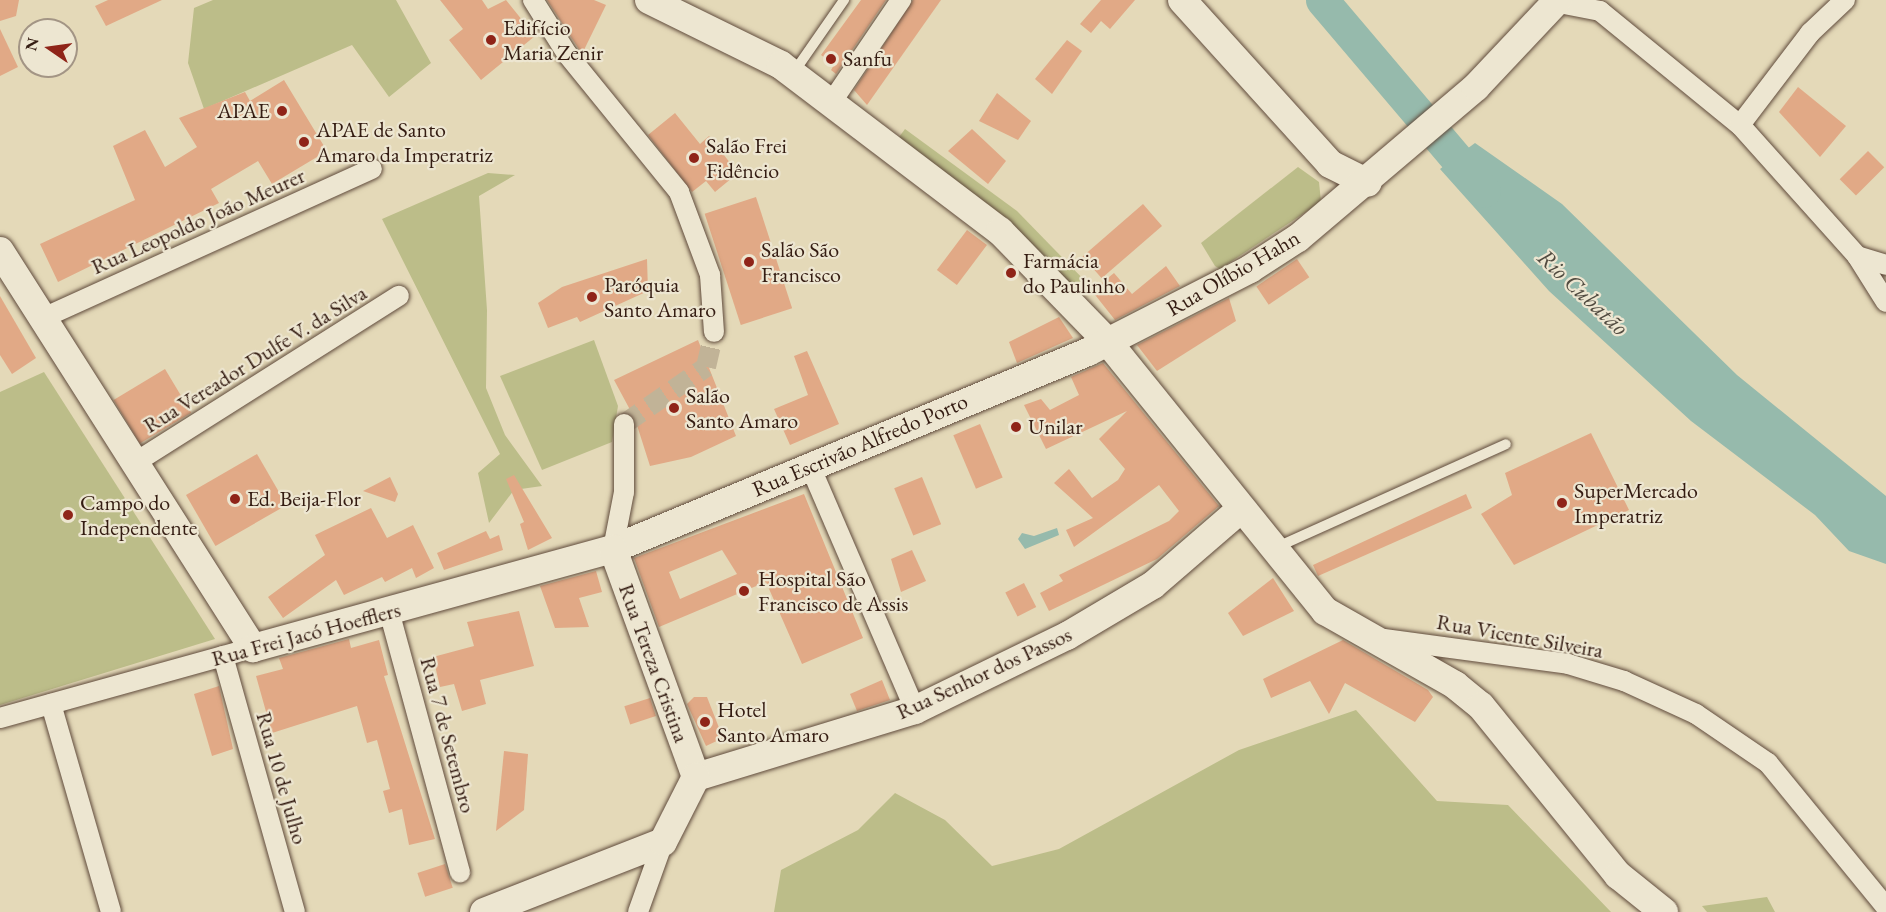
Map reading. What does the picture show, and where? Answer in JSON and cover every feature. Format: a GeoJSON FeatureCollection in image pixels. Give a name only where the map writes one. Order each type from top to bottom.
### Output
{"type":"FeatureCollection","features":[{"type":"Feature","properties":{"kind":"street"},"geometry":{"type":"LineString","coordinates":[[533,0],[567,54],[679,192],[710,274],[714,332]]}},
{"type":"Feature","properties":{"kind":"street"},"geometry":{"type":"LineString","coordinates":[[649,0],[792,75],[1000,231],[1108,342],[1272,549],[1325,611],[1378,639],[1481,706],[1618,875],[1664,912]]}},
{"type":"Feature","properties":{"kind":"street"},"geometry":{"type":"LineString","coordinates":[[831,103],[902,0]]}},
{"type":"Feature","properties":{"kind":"street"},"geometry":{"type":"LineString","coordinates":[[1182,0],[1330,164],[1339,207]]}},
{"type":"Feature","properties":{"kind":"street"},"geometry":{"type":"LineString","coordinates":[[1740,125],[1810,33],[1845,0]]}},
{"type":"Feature","properties":{"kind":"street"},"geometry":{"type":"LineString","coordinates":[[1558,1],[1600,11],[1740,125],[1857,256],[1886,302]]}},
{"type":"Feature","properties":{"kind":"street","name":"Rua Olíbio Hahn"},"geometry":{"type":"LineString","coordinates":[[1108,342],[1258,264],[1339,207],[1476,87],[1558,1]]}},
{"type":"Feature","properties":{"kind":"street"},"geometry":{"type":"LineString","coordinates":[[1330,164],[1373,177]]}},
{"type":"Feature","properties":{"kind":"street","name":"Rua Leopoldo João Meurer"},"geometry":{"type":"LineString","coordinates":[[43,318],[372,169]]}},
{"type":"Feature","properties":{"kind":"street"},"geometry":{"type":"LineString","coordinates":[[1857,256],[1886,265]]}},
{"type":"Feature","properties":{"kind":"street"},"geometry":{"type":"LineString","coordinates":[[4,266],[43,318],[253,648]]}},
{"type":"Feature","properties":{"kind":"street","name":"Rua Vereador Dulfe V. da Silva"},"geometry":{"type":"LineString","coordinates":[[136,462],[399,296]]}},
{"type":"Feature","properties":{"kind":"street","name":"Rua Escrivão Alfredo Porto"},"geometry":{"type":"LineString","coordinates":[[613,549],[1108,342]]}},
{"type":"Feature","properties":{"kind":"street"},"geometry":{"type":"LineString","coordinates":[[613,549],[624,492],[624,424]]}},
{"type":"Feature","properties":{"kind":"street"},"geometry":{"type":"LineString","coordinates":[[810,466],[915,710]]}},
{"type":"Feature","properties":{"kind":"street","name":"Rua Senhor dos Passos"},"geometry":{"type":"LineString","coordinates":[[696,777],[915,710],[1067,636],[1153,585],[1241,509]]}},
{"type":"Feature","properties":{"kind":"street","name":"Rua Frei Jacó Hoefflers"},"geometry":{"type":"LineString","coordinates":[[0,718],[613,549]]}},
{"type":"Feature","properties":{"kind":"street","name":"Rua Tereza Cristina"},"geometry":{"type":"LineString","coordinates":[[613,549],[696,777]]}},
{"type":"Feature","properties":{"kind":"street","name":"Rua 7 de Setembro"},"geometry":{"type":"LineString","coordinates":[[390,611],[460,873]]}},
{"type":"Feature","properties":{"kind":"street","name":"Rua Vicente Silveira"},"geometry":{"type":"LineString","coordinates":[[1378,639],[1568,664],[1624,681],[1696,714],[1768,763],[1886,907]]}},
{"type":"Feature","properties":{"kind":"street","name":"Rua 10 de Julho"},"geometry":{"type":"LineString","coordinates":[[223,656],[295,912]]}},
{"type":"Feature","properties":{"kind":"street"},"geometry":{"type":"LineString","coordinates":[[51,704],[111,912]]}},
{"type":"Feature","properties":{"kind":"street"},"geometry":{"type":"LineString","coordinates":[[638,912],[663,842],[696,777]]}},
{"type":"Feature","properties":{"kind":"street"},"geometry":{"type":"LineString","coordinates":[[484,912],[663,842]]}},
{"type":"Feature","properties":{"kind":"lane"},"geometry":{"type":"LineString","coordinates":[[792,75],[844,0]]}},
{"type":"Feature","properties":{"kind":"lane"},"geometry":{"type":"LineString","coordinates":[[1272,549],[1506,444]]}},
{"type":"Feature","properties":{"kind":"green space"},"geometry":{"type":"Polygon","coordinates":[[[213,0],[396,0],[431,63],[389,97],[352,45],[204,109],[188,63],[194,8],[213,0]]]}},
{"type":"Feature","properties":{"kind":"green space"},"geometry":{"type":"Polygon","coordinates":[[[905,129],[1017,211],[1090,286],[1075,298],[894,144],[905,129]]]}},
{"type":"Feature","properties":{"kind":"green space"},"geometry":{"type":"Polygon","coordinates":[[[1298,167],[1319,182],[1321,202],[1220,269],[1215,266],[1201,243],[1298,167]]]}},
{"type":"Feature","properties":{"kind":"green space"},"geometry":{"type":"Polygon","coordinates":[[[488,173],[515,175],[479,196],[487,310],[486,388],[505,435],[542,486],[514,490],[489,523],[478,473],[500,454],[382,219],[488,173]]]}},
{"type":"Feature","properties":{"kind":"green space"},"geometry":{"type":"Polygon","coordinates":[[[594,340],[618,406],[612,442],[542,470],[500,376],[594,340]]]}},
{"type":"Feature","properties":{"kind":"green space","name":"Campo do Independente"},"geometry":{"type":"Polygon","coordinates":[[[44,372],[215,639],[0,705],[0,392],[44,372]]]}},
{"type":"Feature","properties":{"kind":"green space"},"geometry":{"type":"Polygon","coordinates":[[[1356,710],[1437,801],[1508,805],[1611,912],[774,912],[781,870],[858,830],[895,793],[945,820],[992,866],[1059,849],[1239,750],[1356,710]]]}},
{"type":"Feature","properties":{"kind":"green space"},"geometry":{"type":"Polygon","coordinates":[[[1767,897],[1775,912],[1707,912],[1702,906],[1767,897]]]}},
{"type":"Feature","properties":{"kind":"water"},"geometry":{"type":"Polygon","coordinates":[[[1475,143],[1562,204],[1737,375],[1886,496],[1886,564],[1849,551],[1815,515],[1691,421],[1549,291],[1440,169],[1475,143]]]}},
{"type":"Feature","properties":{"kind":"water"},"geometry":{"type":"Polygon","coordinates":[[[1057,528],[1059,535],[1025,549],[1018,539],[1022,533],[1034,536],[1057,528]]]}},
{"type":"Feature","properties":{"kind":"building"},"geometry":{"type":"Polygon","coordinates":[[[0,0],[19,0],[16,16],[0,21],[0,0]]]}},
{"type":"Feature","properties":{"kind":"building"},"geometry":{"type":"Polygon","coordinates":[[[108,0],[162,0],[106,26],[95,6],[108,0]]]}},
{"type":"Feature","properties":{"kind":"building","name":"Edifício Maria Zenir"},"geometry":{"type":"Polygon","coordinates":[[[440,0],[482,0],[488,9],[506,0],[535,36],[481,80],[449,40],[463,29],[440,0]]]}},
{"type":"Feature","properties":{"kind":"building"},"geometry":{"type":"Polygon","coordinates":[[[547,0],[594,0],[606,5],[582,54],[547,0]]]}},
{"type":"Feature","properties":{"kind":"building"},"geometry":{"type":"Polygon","coordinates":[[[861,0],[886,0],[836,74],[831,70],[834,65],[821,55],[861,0]]]}},
{"type":"Feature","properties":{"kind":"building"},"geometry":{"type":"Polygon","coordinates":[[[913,0],[941,0],[867,105],[854,90],[913,0]]]}},
{"type":"Feature","properties":{"kind":"building"},"geometry":{"type":"Polygon","coordinates":[[[1101,0],[1135,0],[1110,29],[1101,21],[1091,33],[1080,24],[1101,0]]]}},
{"type":"Feature","properties":{"kind":"building"},"geometry":{"type":"Polygon","coordinates":[[[0,29],[18,67],[0,76],[0,29]]]}},
{"type":"Feature","properties":{"kind":"building"},"geometry":{"type":"Polygon","coordinates":[[[1067,40],[1082,51],[1052,94],[1035,79],[1067,40]]]}},
{"type":"Feature","properties":{"kind":"building"},"geometry":{"type":"Polygon","coordinates":[[[284,80],[327,151],[272,184],[258,161],[211,189],[219,203],[58,282],[40,244],[135,200],[113,146],[145,130],[165,167],[197,147],[179,118],[245,92],[250,101],[284,80]]]}},
{"type":"Feature","properties":{"kind":"building"},"geometry":{"type":"Polygon","coordinates":[[[1798,87],[1846,126],[1820,157],[1779,112],[1798,87]]]}},
{"type":"Feature","properties":{"kind":"building"},"geometry":{"type":"Polygon","coordinates":[[[997,93],[1031,121],[1018,140],[979,121],[997,93]]]}},
{"type":"Feature","properties":{"kind":"building","name":"Salão Frei Fidêncio"},"geometry":{"type":"Polygon","coordinates":[[[675,113],[700,144],[709,136],[738,173],[715,192],[706,181],[692,192],[648,135],[675,113]]]}},
{"type":"Feature","properties":{"kind":"building"},"geometry":{"type":"Polygon","coordinates":[[[972,129],[1006,161],[988,184],[948,151],[972,129]]]}},
{"type":"Feature","properties":{"kind":"building"},"geometry":{"type":"Polygon","coordinates":[[[1868,151],[1884,167],[1856,196],[1840,179],[1868,151]]]}},
{"type":"Feature","properties":{"kind":"building","name":"Salão São Francisco"},"geometry":{"type":"Polygon","coordinates":[[[756,197],[792,308],[741,325],[705,214],[756,197]]]}},
{"type":"Feature","properties":{"kind":"building"},"geometry":{"type":"Polygon","coordinates":[[[1143,204],[1162,226],[1102,278],[1083,256],[1143,204]]]}},
{"type":"Feature","properties":{"kind":"building"},"geometry":{"type":"Polygon","coordinates":[[[967,230],[987,245],[957,285],[937,270],[967,230]]]}},
{"type":"Feature","properties":{"kind":"building","name":"Paróquia Santo Amaro"},"geometry":{"type":"Polygon","coordinates":[[[647,259],[648,291],[580,322],[577,317],[548,328],[538,303],[562,287],[647,259]]]}},
{"type":"Feature","properties":{"kind":"building"},"geometry":{"type":"Polygon","coordinates":[[[1297,259],[1309,277],[1269,305],[1256,286],[1297,259]]]}},
{"type":"Feature","properties":{"kind":"building"},"geometry":{"type":"Polygon","coordinates":[[[1166,266],[1180,286],[1115,320],[1092,291],[1114,273],[1132,294],[1166,266]]]}},
{"type":"Feature","properties":{"kind":"building"},"geometry":{"type":"Polygon","coordinates":[[[0,296],[36,358],[12,374],[0,355],[0,296]]]}},
{"type":"Feature","properties":{"kind":"building"},"geometry":{"type":"Polygon","coordinates":[[[1229,298],[1236,321],[1157,371],[1137,345],[1229,298]]]}},
{"type":"Feature","properties":{"kind":"building"},"geometry":{"type":"Polygon","coordinates":[[[1059,317],[1073,338],[1017,363],[1009,342],[1059,317]]]}},
{"type":"Feature","properties":{"kind":"building","name":"Salão Santo Amaro"},"geometry":{"type":"Polygon","coordinates":[[[698,340],[736,436],[691,457],[650,466],[635,419],[614,380],[698,340]]]}},
{"type":"Feature","properties":{"kind":"building"},"geometry":{"type":"Polygon","coordinates":[[[807,351],[839,424],[790,445],[774,409],[808,395],[794,356],[807,351]]]}},
{"type":"Feature","properties":{"kind":"building"},"geometry":{"type":"Polygon","coordinates":[[[1103,363],[1219,506],[1157,559],[1049,611],[1040,593],[1063,581],[1059,575],[1169,521],[1179,511],[1159,485],[1074,547],[1066,530],[1093,518],[1054,483],[1069,469],[1092,498],[1118,480],[1125,469],[1099,439],[1127,411],[1046,449],[1024,405],[1041,399],[1050,410],[1079,395],[1071,377],[1103,363]]]}},
{"type":"Feature","properties":{"kind":"building"},"geometry":{"type":"Polygon","coordinates":[[[165,369],[191,413],[140,444],[114,400],[165,369]]]}},
{"type":"Feature","properties":{"kind":"building"},"geometry":{"type":"Polygon","coordinates":[[[980,424],[1003,477],[976,489],[953,435],[980,424]]]}},
{"type":"Feature","properties":{"kind":"building","name":"SuperMercado Imperatriz"},"geometry":{"type":"Polygon","coordinates":[[[1591,433],[1629,510],[1514,565],[1481,514],[1512,495],[1505,473],[1591,433]]]}},
{"type":"Feature","properties":{"kind":"building","name":"Ed. Beija-Flor"},"geometry":{"type":"Polygon","coordinates":[[[257,454],[286,505],[215,546],[186,495],[257,454]]]}},
{"type":"Feature","properties":{"kind":"building"},"geometry":{"type":"Polygon","coordinates":[[[514,475],[552,538],[528,550],[520,524],[524,522],[506,479],[514,475]]]}},
{"type":"Feature","properties":{"kind":"building"},"geometry":{"type":"Polygon","coordinates":[[[390,477],[398,494],[395,502],[363,491],[390,477]]]}},
{"type":"Feature","properties":{"kind":"building"},"geometry":{"type":"Polygon","coordinates":[[[922,477],[941,524],[913,536],[894,488],[922,477]]]}},
{"type":"Feature","properties":{"kind":"building"},"geometry":{"type":"Polygon","coordinates":[[[804,494],[863,638],[802,664],[766,582],[659,627],[634,558],[804,494]],[[722,550],[669,572],[680,599],[737,574],[722,550]]]}},
{"type":"Feature","properties":{"kind":"building"},"geometry":{"type":"Polygon","coordinates":[[[1466,494],[1472,508],[1318,576],[1313,565],[1466,494]]]}},
{"type":"Feature","properties":{"kind":"building"},"geometry":{"type":"Polygon","coordinates":[[[371,508],[387,538],[413,525],[434,568],[416,578],[412,568],[385,582],[382,577],[344,595],[336,580],[283,618],[268,597],[325,555],[315,535],[371,508]]]}},
{"type":"Feature","properties":{"kind":"building"},"geometry":{"type":"Polygon","coordinates":[[[486,531],[490,539],[499,535],[503,550],[444,570],[437,553],[486,531]]]}},
{"type":"Feature","properties":{"kind":"building"},"geometry":{"type":"Polygon","coordinates":[[[912,550],[926,581],[901,592],[891,559],[912,550]]]}},
{"type":"Feature","properties":{"kind":"building"},"geometry":{"type":"Polygon","coordinates":[[[596,571],[602,592],[579,598],[589,627],[555,628],[540,586],[596,571]]]}},
{"type":"Feature","properties":{"kind":"building"},"geometry":{"type":"Polygon","coordinates":[[[1273,578],[1294,611],[1243,636],[1228,613],[1273,578]]]}},
{"type":"Feature","properties":{"kind":"building"},"geometry":{"type":"Polygon","coordinates":[[[1024,583],[1036,607],[1018,617],[1005,593],[1024,583]]]}},
{"type":"Feature","properties":{"kind":"building"},"geometry":{"type":"Polygon","coordinates":[[[519,611],[534,666],[480,680],[486,704],[462,711],[454,684],[440,687],[433,657],[474,646],[467,622],[519,611]]]}},
{"type":"Feature","properties":{"kind":"building"},"geometry":{"type":"Polygon","coordinates":[[[349,639],[351,648],[379,640],[388,675],[384,676],[435,839],[409,845],[402,809],[389,813],[383,791],[390,789],[377,740],[367,743],[357,706],[272,733],[256,676],[283,669],[279,658],[349,639]]]}},
{"type":"Feature","properties":{"kind":"building"},"geometry":{"type":"Polygon","coordinates":[[[1343,640],[1428,690],[1433,697],[1415,722],[1345,683],[1329,714],[1310,681],[1271,698],[1263,679],[1343,640]]]}},
{"type":"Feature","properties":{"kind":"building"},"geometry":{"type":"Polygon","coordinates":[[[882,680],[890,700],[857,711],[850,694],[882,680]]]}},
{"type":"Feature","properties":{"kind":"building"},"geometry":{"type":"Polygon","coordinates":[[[219,686],[233,749],[212,756],[194,694],[219,686]]]}},
{"type":"Feature","properties":{"kind":"building","name":"Hotel Santo Amaro"},"geometry":{"type":"Polygon","coordinates":[[[694,697],[707,697],[723,738],[706,746],[687,704],[694,697]]]}},
{"type":"Feature","properties":{"kind":"building"},"geometry":{"type":"Polygon","coordinates":[[[650,698],[656,716],[630,724],[624,706],[650,698]]]}},
{"type":"Feature","properties":{"kind":"building"},"geometry":{"type":"Polygon","coordinates":[[[504,751],[528,754],[524,810],[496,831],[504,751]]]}},
{"type":"Feature","properties":{"kind":"building"},"geometry":{"type":"Polygon","coordinates":[[[445,864],[453,888],[425,897],[417,873],[445,864]]]}},
{"type":"Feature","properties":{"kind":"waterway","name":"Rio Cubatão"},"geometry":{"type":"LineString","coordinates":[[1322,0],[1484,191]]}},
{"type":"Feature","properties":{"kind":"tunnel"},"geometry":{"type":"LineString","coordinates":[[624,424],[706,367],[714,332]]}},
{"type":"Feature","properties":{"kind":"place","name":"Edifício Maria Zenir"},"geometry":{"type":"Point","coordinates":[491,40]}},
{"type":"Feature","properties":{"kind":"place","name":"Sanfu"},"geometry":{"type":"Point","coordinates":[831,59]}},
{"type":"Feature","properties":{"kind":"place","name":"APAE"},"geometry":{"type":"Point","coordinates":[282,111]}},
{"type":"Feature","properties":{"kind":"place","name":"APAE de Santo Amaro da Imperatriz"},"geometry":{"type":"Point","coordinates":[304,142]}},
{"type":"Feature","properties":{"kind":"place","name":"Salão Frei Fidêncio"},"geometry":{"type":"Point","coordinates":[694,158]}},
{"type":"Feature","properties":{"kind":"place","name":"Salão São Francisco"},"geometry":{"type":"Point","coordinates":[749,262]}},
{"type":"Feature","properties":{"kind":"place","name":"Farmácia do Paulinho"},"geometry":{"type":"Point","coordinates":[1011,273]}},
{"type":"Feature","properties":{"kind":"place","name":"Paróquia Santo Amaro"},"geometry":{"type":"Point","coordinates":[592,297]}},
{"type":"Feature","properties":{"kind":"place","name":"Salão Santo Amaro"},"geometry":{"type":"Point","coordinates":[674,408]}},
{"type":"Feature","properties":{"kind":"place","name":"Unilar"},"geometry":{"type":"Point","coordinates":[1016,427]}},
{"type":"Feature","properties":{"kind":"place","name":"Ed. Beija-Flor"},"geometry":{"type":"Point","coordinates":[235,499]}},
{"type":"Feature","properties":{"kind":"place","name":"SuperMercado Imperatriz"},"geometry":{"type":"Point","coordinates":[1562,503]}},
{"type":"Feature","properties":{"kind":"place","name":"Campo do Independente"},"geometry":{"type":"Point","coordinates":[68,515]}},
{"type":"Feature","properties":{"kind":"place","name":"Hospital São Francisco de Assis"},"geometry":{"type":"Point","coordinates":[744,591]}},
{"type":"Feature","properties":{"kind":"place","name":"Hotel Santo Amaro"},"geometry":{"type":"Point","coordinates":[705,722]}}]}
